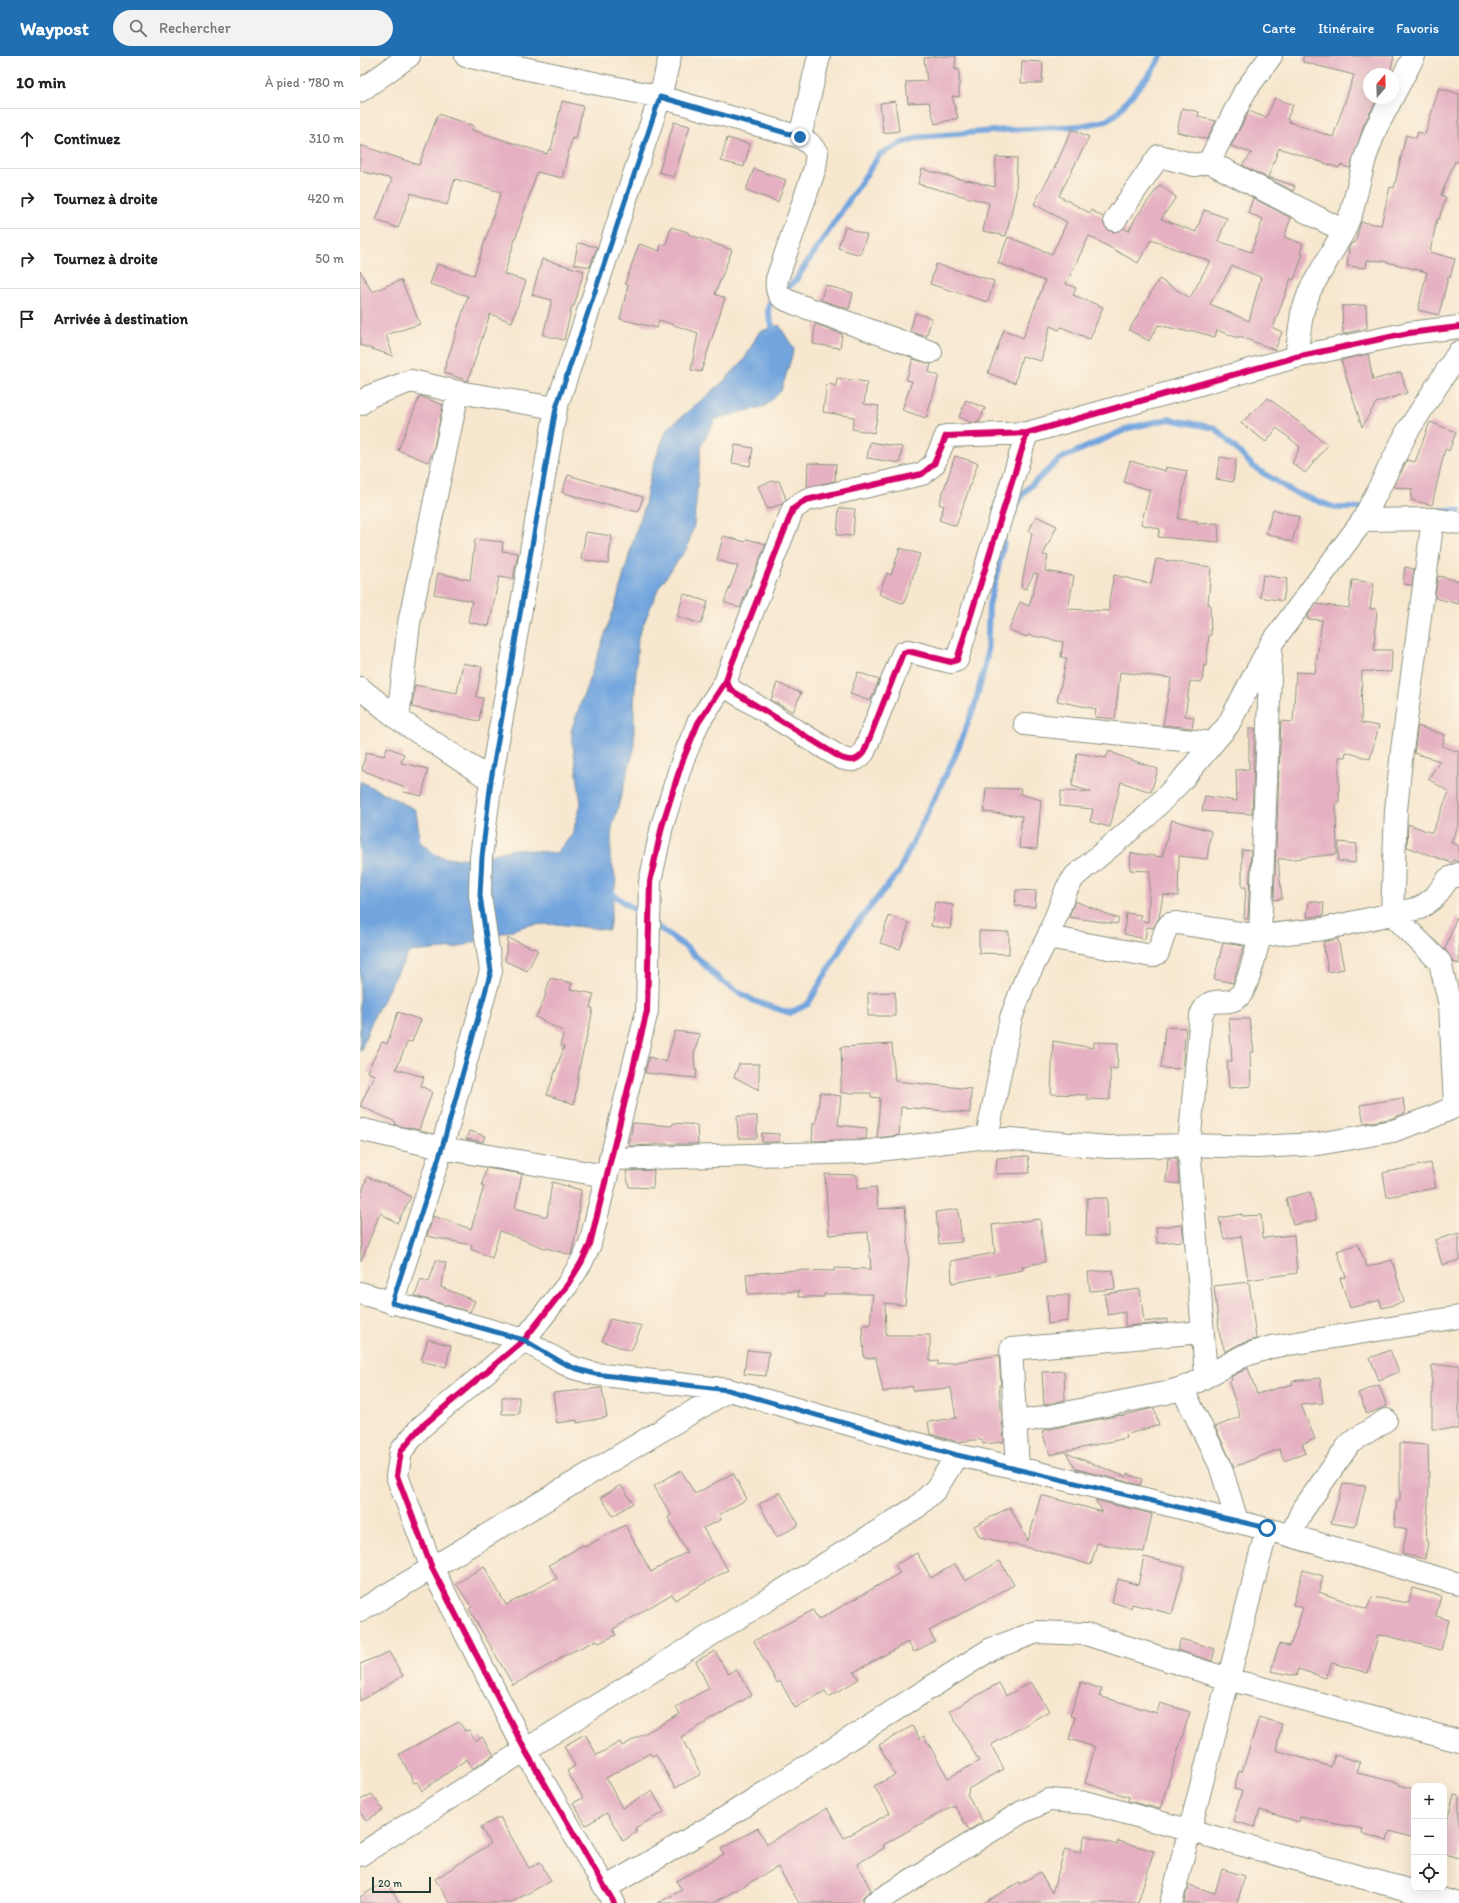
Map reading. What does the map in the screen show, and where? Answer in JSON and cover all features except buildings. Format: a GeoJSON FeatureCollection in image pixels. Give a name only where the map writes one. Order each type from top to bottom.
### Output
{"type":"FeatureCollection","features":[{"type":"Feature","properties":{"kind":"street"},"geometry":{"type":"LineString","coordinates":[[360,90],[409,56]]}},
{"type":"Feature","properties":{"kind":"street"},"geometry":{"type":"LineString","coordinates":[[466,56],[660,97],[800,137],[810,144],[817,153],[816,161],[777,279],[776,290],[781,297],[796,304],[931,352]]}},
{"type":"Feature","properties":{"kind":"street"},"geometry":{"type":"LineString","coordinates":[[392,1303],[442,1148],[491,971],[480,895],[482,857],[491,780],[556,408],[660,97],[670,56]]}},
{"type":"Feature","properties":{"kind":"street"},"geometry":{"type":"LineString","coordinates":[[800,137],[819,56]]}},
{"type":"Feature","properties":{"kind":"street"},"geometry":{"type":"LineString","coordinates":[[1209,162],[1245,91],[1271,56]]}},
{"type":"Feature","properties":{"kind":"street"},"geometry":{"type":"LineString","coordinates":[[1399,84],[1414,56]]}},
{"type":"Feature","properties":{"kind":"street"},"geometry":{"type":"LineString","coordinates":[[1296,357],[1302,314],[1310,290],[1344,232],[1352,211],[1365,158],[1376,128],[1388,104]]}},
{"type":"Feature","properties":{"kind":"street"},"geometry":{"type":"LineString","coordinates":[[1115,220],[1159,156],[1195,165],[1209,162],[1344,232]]}},
{"type":"Feature","properties":{"kind":"street"},"geometry":{"type":"LineString","coordinates":[[1459,327],[1409,333],[1296,357],[1027,433],[946,436],[934,464],[922,474],[806,500],[793,509],[731,664],[726,681],[698,723],[682,762],[662,826],[650,882],[647,1011],[590,1244],[581,1263],[568,1284],[524,1340],[420,1428],[401,1451],[397,1476],[432,1568],[525,1750],[610,1895],[717,1823],[991,1649],[1037,1632],[1086,1634],[1228,1679],[1459,1741]]}},
{"type":"Feature","properties":{"kind":"street"},"geometry":{"type":"LineString","coordinates":[[987,1137],[1011,1018],[1024,983],[1048,937],[1067,888],[1075,876],[1147,816],[1182,780],[1228,725],[1271,644],[1363,520],[1407,432],[1459,352]]}},
{"type":"Feature","properties":{"kind":"street"},"geometry":{"type":"LineString","coordinates":[[363,394],[411,381],[458,392],[556,408]]}},
{"type":"Feature","properties":{"kind":"street"},"geometry":{"type":"LineString","coordinates":[[398,719],[409,623],[458,392]]}},
{"type":"Feature","properties":{"kind":"street"},"geometry":{"type":"LineString","coordinates":[[726,681],[731,690],[841,758],[850,761],[858,759],[864,752],[903,653],[908,651],[952,662],[957,660],[1027,433]]}},
{"type":"Feature","properties":{"kind":"street"},"geometry":{"type":"LineString","coordinates":[[1363,520],[1433,519],[1459,523]]}},
{"type":"Feature","properties":{"kind":"street"},"geometry":{"type":"LineString","coordinates":[[362,1130],[442,1148],[608,1168],[862,1152],[987,1137],[1108,1147],[1189,1145],[1257,1148],[1318,1144],[1393,1131],[1432,1117],[1457,1105],[1450,1005],[1452,983],[1440,962],[1392,914],[1396,810],[1433,519]]}},
{"type":"Feature","properties":{"kind":"street"},"geometry":{"type":"LineString","coordinates":[[1206,1376],[1189,1145],[1201,1015],[1204,1006],[1211,1002],[1227,1002],[1240,994],[1251,969],[1260,936],[1271,644]]}},
{"type":"Feature","properties":{"kind":"street"},"geometry":{"type":"LineString","coordinates":[[360,688],[398,719],[491,780]]}},
{"type":"Feature","properties":{"kind":"street"},"geometry":{"type":"LineString","coordinates":[[1025,724],[1213,744]]}},
{"type":"Feature","properties":{"kind":"street"},"geometry":{"type":"LineString","coordinates":[[1048,937],[1152,956],[1158,953],[1166,929],[1170,924],[1177,923],[1260,936],[1323,929],[1420,908],[1435,897],[1448,879],[1459,874]]}},
{"type":"Feature","properties":{"kind":"street"},"geometry":{"type":"LineString","coordinates":[[360,1294],[524,1340],[561,1362],[574,1368],[595,1374],[728,1390],[957,1455],[1018,1468],[1267,1528],[1459,1584]]}},
{"type":"Feature","properties":{"kind":"street"},"geometry":{"type":"LineString","coordinates":[[1015,1423],[1136,1401],[1182,1388],[1242,1356],[1272,1347],[1459,1317]]}},
{"type":"Feature","properties":{"kind":"street"},"geometry":{"type":"LineString","coordinates":[[1018,1468],[1011,1349],[1202,1332]]}},
{"type":"Feature","properties":{"kind":"street"},"geometry":{"type":"LineString","coordinates":[[1182,1388],[1220,1465],[1237,1521]]}},
{"type":"Feature","properties":{"kind":"street"},"geometry":{"type":"LineString","coordinates":[[360,1611],[728,1390]]}},
{"type":"Feature","properties":{"kind":"street"},"geometry":{"type":"LineString","coordinates":[[1291,1535],[1302,1511],[1350,1443],[1386,1420]]}},
{"type":"Feature","properties":{"kind":"street"},"geometry":{"type":"LineString","coordinates":[[360,1855],[525,1750],[918,1507],[936,1489],[957,1455]]}},
{"type":"Feature","properties":{"kind":"street"},"geometry":{"type":"LineString","coordinates":[[1171,1903],[1267,1528]]}},
{"type":"Feature","properties":{"kind":"street"},"geometry":{"type":"LineString","coordinates":[[874,1903],[1022,1812],[1049,1800],[1089,1803],[1456,1903]]}},
{"type":"Feature","properties":{"kind":"water"},"geometry":{"type":"Polygon","coordinates":[[[779,325],[794,349],[781,391],[765,406],[716,419],[701,445],[694,525],[687,548],[659,587],[638,637],[634,705],[634,750],[612,828],[610,857],[616,880],[609,930],[557,924],[528,925],[456,948],[409,952],[373,1018],[360,1052],[360,781],[416,810],[420,842],[436,855],[450,859],[481,857],[514,849],[556,853],[572,835],[581,804],[571,731],[615,606],[644,508],[652,469],[667,429],[723,382],[744,360],[759,332],[779,325]]]}},
{"type":"Feature","properties":{"kind":"waterway"},"geometry":{"type":"LineString","coordinates":[[775,335],[768,312],[769,304],[795,281],[880,154],[919,137],[1080,126],[1106,121],[1116,114],[1151,72],[1161,56]]}},
{"type":"Feature","properties":{"kind":"waterway"},"geometry":{"type":"LineString","coordinates":[[1011,517],[1024,492],[1060,459],[1129,428],[1168,419],[1215,428],[1254,467],[1293,492],[1336,508],[1363,508]]}},
{"type":"Feature","properties":{"kind":"waterway"},"geometry":{"type":"LineString","coordinates":[[1443,510],[1459,511]]}},
{"type":"Feature","properties":{"kind":"waterway"},"geometry":{"type":"LineString","coordinates":[[654,924],[687,948],[721,981],[754,1001],[790,1013],[808,1004],[853,928],[898,873],[955,756],[975,705],[987,657],[989,605],[1004,543]]}},
{"type":"Feature","properties":{"kind":"waterway"},"geometry":{"type":"LineString","coordinates":[[608,891],[645,917]]}},
{"type":"Feature","properties":{"kind":"cycle path"},"geometry":{"type":"LineString","coordinates":[[1027,433],[957,660],[951,662],[908,651],[903,653],[864,752],[857,759],[848,760],[841,758],[731,690],[726,681],[729,671],[793,509],[806,500],[922,474],[934,464],[946,436],[1027,433],[1296,357],[1409,333],[1459,327]]}},
{"type":"Feature","properties":{"kind":"cycle path"},"geometry":{"type":"LineString","coordinates":[[614,1903],[525,1750],[432,1568],[397,1476],[401,1451],[420,1428],[524,1340],[568,1284],[581,1263],[590,1244],[647,1011],[650,882],[662,826],[682,762],[698,723],[726,681]]}},
{"type":"Feature","properties":{"kind":"route"},"geometry":{"type":"LineString","coordinates":[[800,137],[660,97],[556,408],[491,780],[482,857],[480,895],[491,971],[442,1148],[392,1303],[524,1340],[561,1362],[574,1368],[595,1374],[728,1390],[957,1455],[1018,1468],[1267,1528]]}}]}
